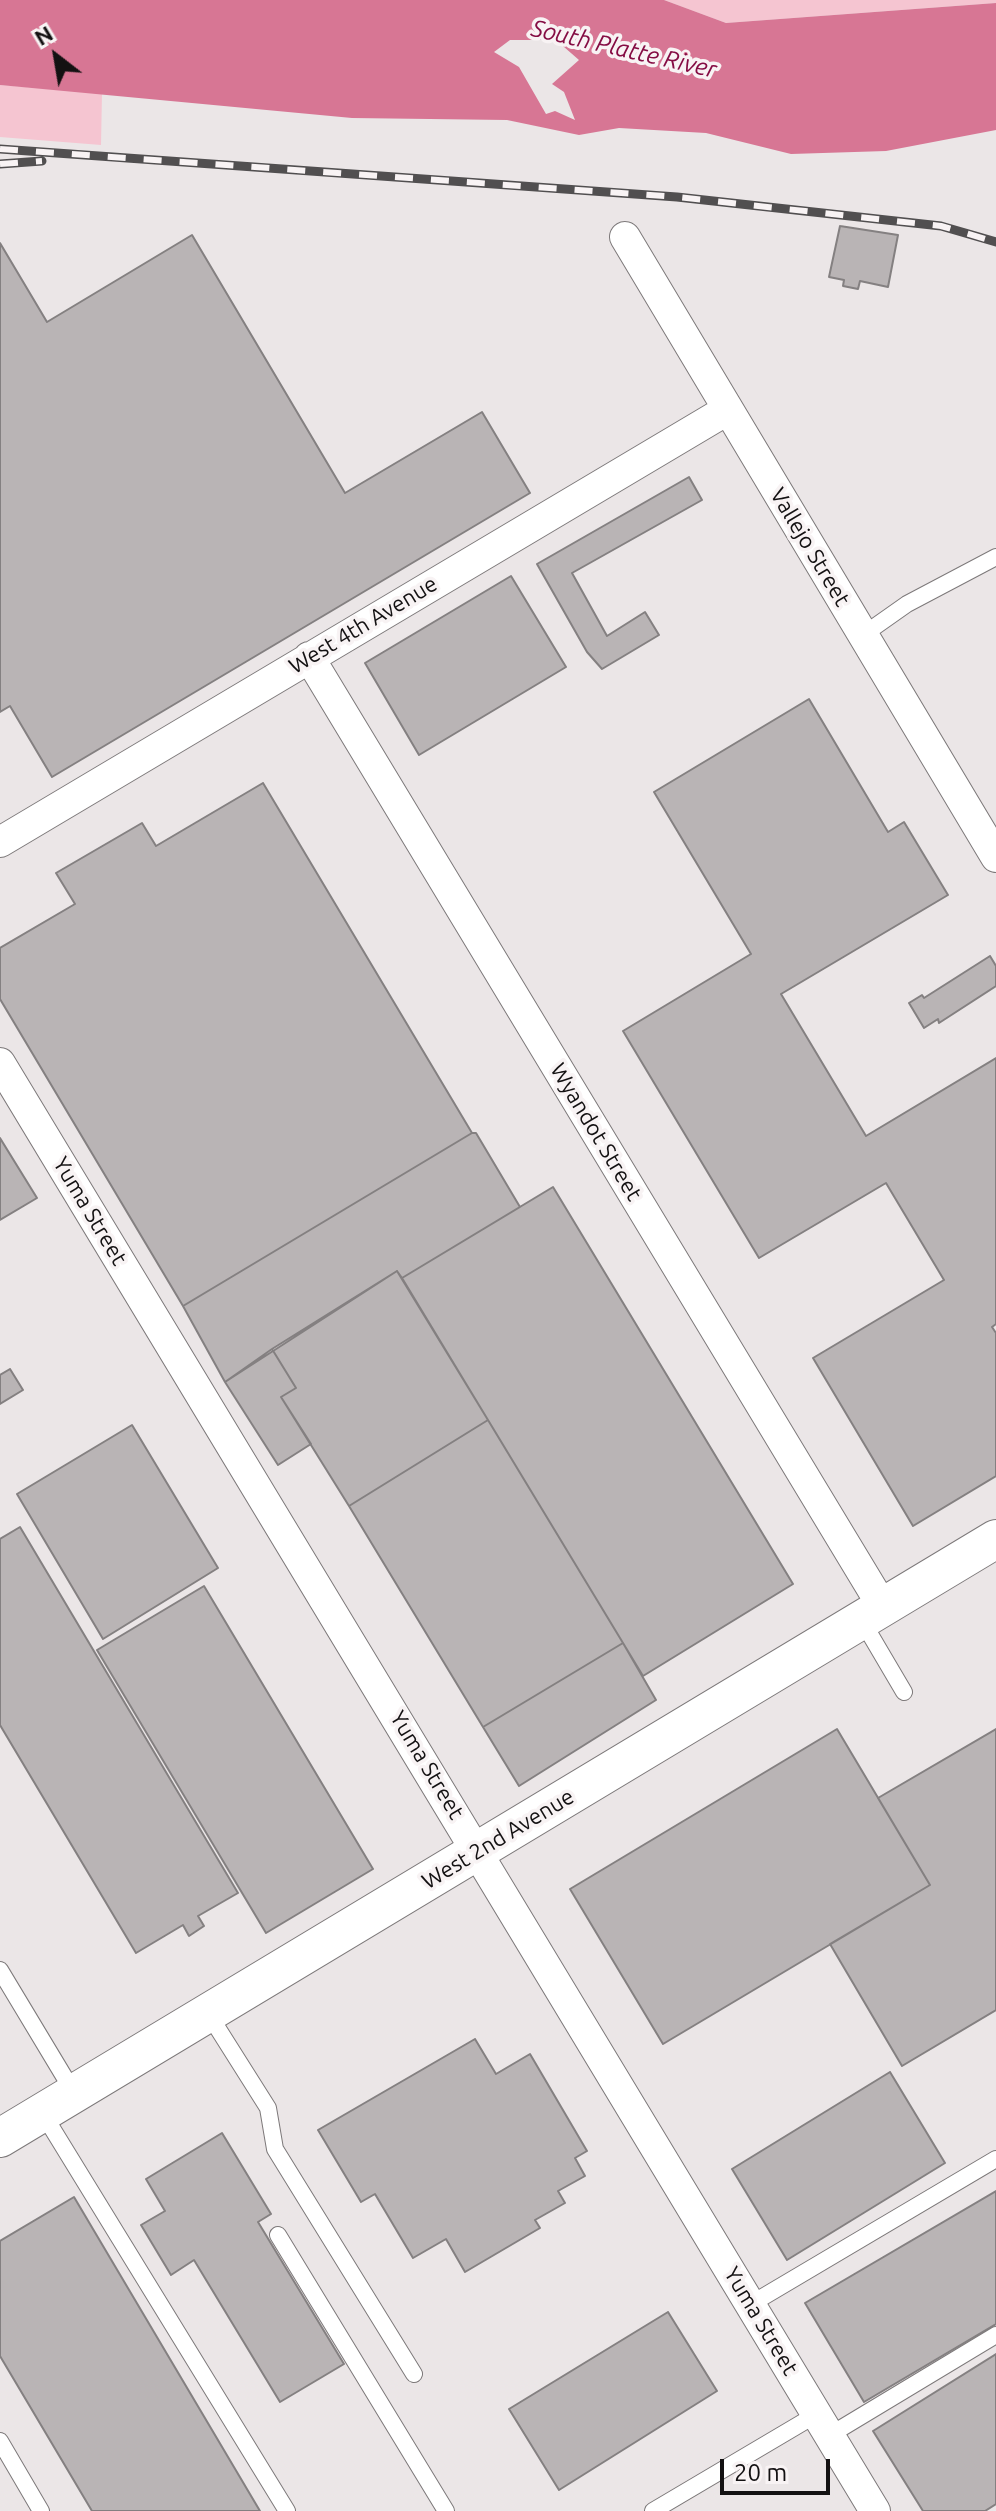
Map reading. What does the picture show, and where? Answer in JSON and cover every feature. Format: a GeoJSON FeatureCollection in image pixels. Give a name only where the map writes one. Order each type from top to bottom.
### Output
{"type":"FeatureCollection","features":[{"type":"Feature","properties":{"kind":"street","name":"Vallejo Street"},"geometry":{"type":"LineString","coordinates":[[625,237],[996,857]]}},
{"type":"Feature","properties":{"kind":"street","name":"West 4th Avenue"},"geometry":{"type":"LineString","coordinates":[[0,842],[727,410]]}},
{"type":"Feature","properties":{"kind":"street","name":"Wyandot Street"},"geometry":{"type":"LineString","coordinates":[[309,657],[872,1613]]}},
{"type":"Feature","properties":{"kind":"street","name":"Yuma Street"},"geometry":{"type":"LineString","coordinates":[[0,1063],[479,1851],[875,2511]]}},
{"type":"Feature","properties":{"kind":"street","name":"West 2nd Avenue"},"geometry":{"type":"LineString","coordinates":[[0,2138],[996,1539]]}},
{"type":"Feature","properties":{"kind":"lane"},"geometry":{"type":"LineString","coordinates":[[863,635],[907,604],[996,557]]}},
{"type":"Feature","properties":{"kind":"lane"},"geometry":{"type":"LineString","coordinates":[[872,1613],[904,1692]]}},
{"type":"Feature","properties":{"kind":"lane"},"geometry":{"type":"LineString","coordinates":[[0,1970],[58,2103],[287,2511]]}},
{"type":"Feature","properties":{"kind":"lane"},"geometry":{"type":"LineString","coordinates":[[208,2013],[268,2108],[275,2149],[414,2374]]}},
{"type":"Feature","properties":{"kind":"lane"},"geometry":{"type":"LineString","coordinates":[[751,2304],[996,2159]]}},
{"type":"Feature","properties":{"kind":"lane"},"geometry":{"type":"LineString","coordinates":[[278,2235],[446,2511]]}},
{"type":"Feature","properties":{"kind":"lane"},"geometry":{"type":"LineString","coordinates":[[653,2511],[996,2335]]}},
{"type":"Feature","properties":{"kind":"lane"},"geometry":{"type":"LineString","coordinates":[[0,2441],[41,2511]]}},
{"type":"Feature","properties":{"kind":"shaded area"},"geometry":{"type":"Polygon","coordinates":[[[664,0],[996,0],[996,3],[726,23],[664,0]]]}},
{"type":"Feature","properties":{"kind":"shaded area"},"geometry":{"type":"Polygon","coordinates":[[[0,85],[102,93],[101,145],[0,137],[0,85]]]}},
{"type":"Feature","properties":{"kind":"water","name":"South Platte River"},"geometry":{"type":"Polygon","coordinates":[[[0,0],[664,0],[726,23],[996,3],[996,130],[886,151],[791,154],[706,133],[619,128],[579,135],[507,120],[352,118],[0,85],[0,0]],[[510,40],[494,52],[519,67],[546,114],[555,111],[575,120],[564,92],[552,84],[579,60],[556,40],[510,40]]]}},
{"type":"Feature","properties":{"kind":"building"},"geometry":{"type":"Polygon","coordinates":[[[840,226],[898,235],[888,287],[860,281],[858,289],[843,286],[844,280],[829,277],[840,226]]]}},
{"type":"Feature","properties":{"kind":"building"},"geometry":{"type":"Polygon","coordinates":[[[192,235],[345,493],[482,412],[530,493],[52,777],[10,706],[0,712],[0,243],[47,322],[192,235]]]}},
{"type":"Feature","properties":{"kind":"building"},"geometry":{"type":"Polygon","coordinates":[[[689,477],[702,500],[572,573],[607,636],[645,612],[659,635],[602,669],[587,652],[537,564],[689,477]]]}},
{"type":"Feature","properties":{"kind":"building"},"geometry":{"type":"Polygon","coordinates":[[[511,576],[566,667],[419,755],[365,663],[511,576]]]}},
{"type":"Feature","properties":{"kind":"building"},"geometry":{"type":"Polygon","coordinates":[[[809,699],[888,832],[904,822],[948,895],[781,994],[866,1136],[996,1058],[996,1324],[992,1327],[996,1333],[996,1476],[913,1526],[813,1358],[944,1280],[886,1183],[759,1258],[623,1031],[751,954],[654,792],[809,699]]]}},
{"type":"Feature","properties":{"kind":"building"},"geometry":{"type":"Polygon","coordinates":[[[263,783],[472,1133],[183,1306],[0,999],[0,948],[75,904],[56,873],[142,823],[156,846],[263,783]]]}},
{"type":"Feature","properties":{"kind":"building"},"geometry":{"type":"Polygon","coordinates":[[[990,956],[996,966],[996,986],[939,1023],[938,1019],[924,1028],[909,1003],[922,995],[924,998],[990,956]]]}},
{"type":"Feature","properties":{"kind":"building"},"geometry":{"type":"Polygon","coordinates":[[[476,1133],[520,1207],[402,1278],[397,1271],[225,1382],[183,1306],[476,1133]]]}},
{"type":"Feature","properties":{"kind":"building"},"geometry":{"type":"Polygon","coordinates":[[[0,1138],[37,1198],[0,1220],[0,1138]]]}},
{"type":"Feature","properties":{"kind":"building"},"geometry":{"type":"Polygon","coordinates":[[[553,1187],[793,1584],[643,1676],[402,1278],[553,1187]]]}},
{"type":"Feature","properties":{"kind":"building"},"geometry":{"type":"Polygon","coordinates":[[[397,1271],[488,1420],[349,1506],[281,1397],[296,1388],[272,1349],[397,1271]]]}},
{"type":"Feature","properties":{"kind":"building"},"geometry":{"type":"Polygon","coordinates":[[[272,1349],[296,1388],[281,1397],[311,1444],[278,1465],[225,1382],[272,1349]]]}},
{"type":"Feature","properties":{"kind":"building"},"geometry":{"type":"Polygon","coordinates":[[[10,1369],[23,1390],[0,1404],[0,1375],[10,1369]]]}},
{"type":"Feature","properties":{"kind":"building"},"geometry":{"type":"Polygon","coordinates":[[[488,1420],[623,1643],[483,1727],[349,1506],[488,1420]]]}},
{"type":"Feature","properties":{"kind":"building"},"geometry":{"type":"Polygon","coordinates":[[[132,1425],[218,1568],[103,1639],[17,1494],[132,1425]]]}},
{"type":"Feature","properties":{"kind":"building"},"geometry":{"type":"Polygon","coordinates":[[[20,1527],[238,1893],[198,1916],[204,1926],[189,1936],[183,1925],[136,1953],[0,1725],[0,1539],[20,1527]]]}},
{"type":"Feature","properties":{"kind":"building"},"geometry":{"type":"Polygon","coordinates":[[[204,1586],[373,1869],[266,1933],[97,1650],[204,1586]]]}},
{"type":"Feature","properties":{"kind":"building"},"geometry":{"type":"Polygon","coordinates":[[[623,1643],[656,1700],[519,1786],[483,1727],[623,1643]]]}},
{"type":"Feature","properties":{"kind":"building"},"geometry":{"type":"Polygon","coordinates":[[[837,1729],[930,1885],[663,2044],[570,1889],[837,1729]]]}},
{"type":"Feature","properties":{"kind":"building"},"geometry":{"type":"Polygon","coordinates":[[[996,1729],[996,2010],[902,2066],[830,1944],[930,1885],[878,1798],[996,1729]]]}},
{"type":"Feature","properties":{"kind":"building"},"geometry":{"type":"Polygon","coordinates":[[[475,2039],[496,2074],[530,2054],[587,2151],[575,2158],[585,2176],[558,2191],[565,2203],[535,2220],[540,2228],[465,2272],[446,2239],[413,2258],[375,2194],[361,2202],[318,2130],[475,2039]]]}},
{"type":"Feature","properties":{"kind":"building"},"geometry":{"type":"Polygon","coordinates":[[[890,2072],[945,2163],[787,2260],[732,2169],[890,2072]]]}},
{"type":"Feature","properties":{"kind":"building"},"geometry":{"type":"Polygon","coordinates":[[[222,2133],[271,2214],[258,2222],[344,2364],[280,2402],[194,2260],[171,2275],[141,2225],[165,2211],[146,2179],[222,2133]]]}},
{"type":"Feature","properties":{"kind":"building"},"geometry":{"type":"Polygon","coordinates":[[[996,2191],[996,2324],[864,2402],[805,2303],[996,2191]]]}},
{"type":"Feature","properties":{"kind":"building"},"geometry":{"type":"Polygon","coordinates":[[[74,2197],[260,2511],[92,2511],[0,2356],[0,2241],[74,2197]]]}},
{"type":"Feature","properties":{"kind":"building"},"geometry":{"type":"Polygon","coordinates":[[[668,2312],[717,2391],[559,2490],[509,2409],[668,2312]]]}},
{"type":"Feature","properties":{"kind":"building"},"geometry":{"type":"Polygon","coordinates":[[[996,2354],[996,2504],[985,2511],[923,2511],[873,2431],[996,2354]]]}},
{"type":"Feature","properties":{"kind":"railway"},"geometry":{"type":"LineString","coordinates":[[0,149],[677,197],[941,226],[996,242]]}},
{"type":"Feature","properties":{"kind":"railway"},"geometry":{"type":"LineString","coordinates":[[0,164],[42,161]]}}]}
